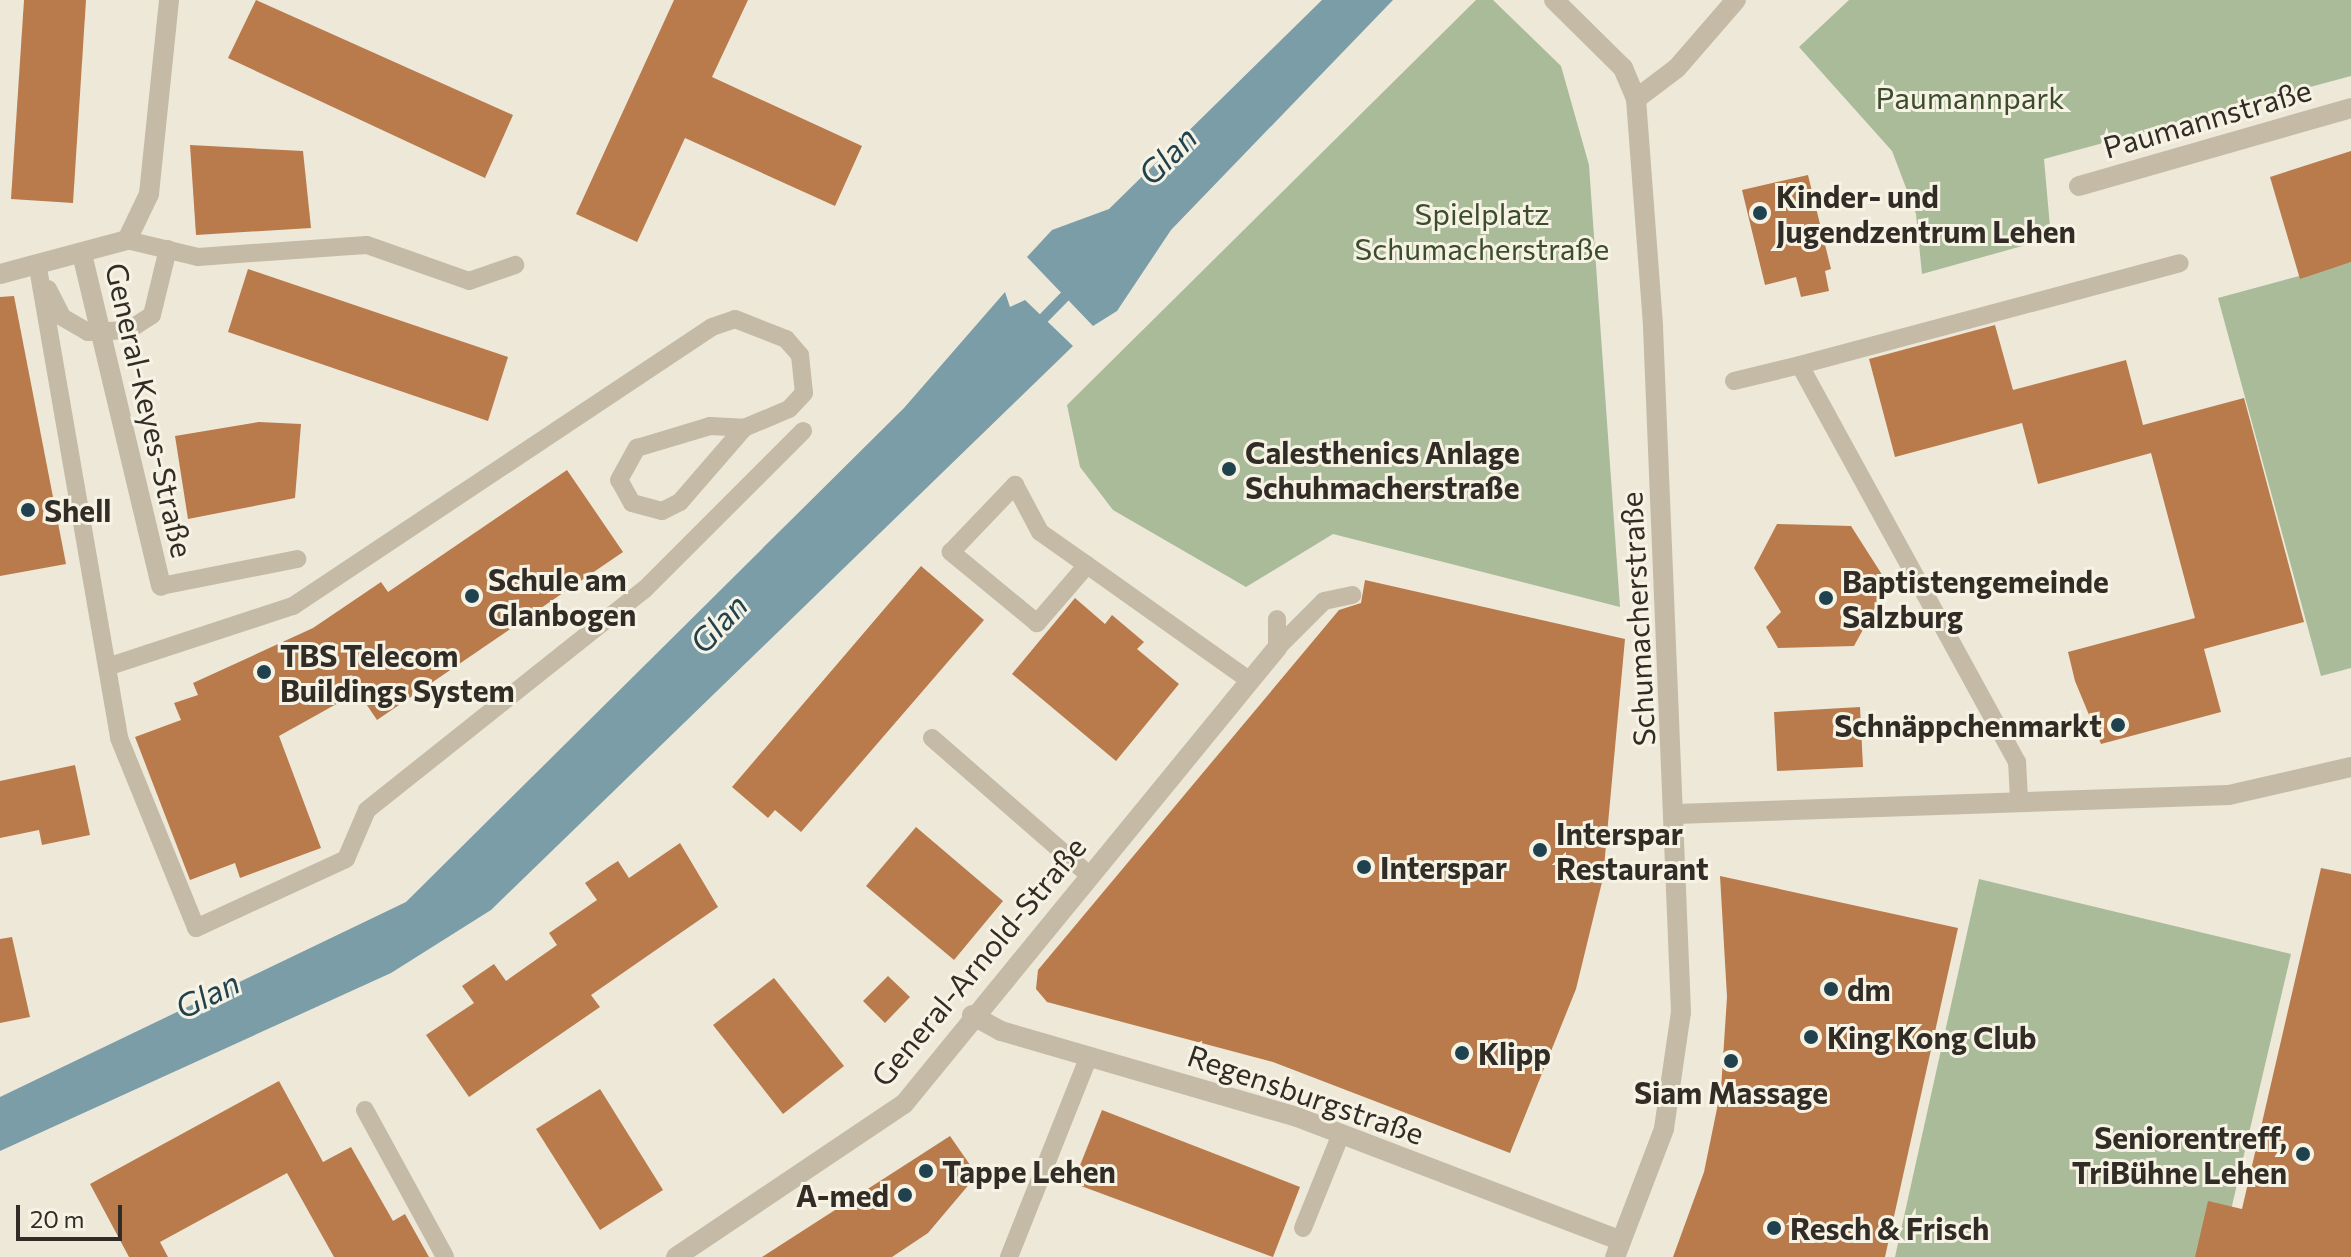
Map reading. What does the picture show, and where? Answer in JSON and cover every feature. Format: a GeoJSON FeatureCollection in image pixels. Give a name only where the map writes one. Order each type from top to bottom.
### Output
{"type":"FeatureCollection","features":[{"type":"Feature","properties":{"kind":"street","name":"General-Keyes-Straße"},"geometry":{"type":"LineString","coordinates":[[0,274],[38,268],[127,240],[149,194],[169,0]]}},
{"type":"Feature","properties":{"kind":"street","name":"Schumacherstraße"},"geometry":{"type":"LineString","coordinates":[[1554,0],[1623,68],[1636,99],[1676,814],[1681,1012],[1672,1095],[1617,1248]]}},
{"type":"Feature","properties":{"kind":"street"},"geometry":{"type":"LineString","coordinates":[[1636,99],[1677,68],[1736,0]]}},
{"type":"Feature","properties":{"kind":"street","name":"Paumannstraße"},"geometry":{"type":"LineString","coordinates":[[2079,186],[2351,108]]}},
{"type":"Feature","properties":{"kind":"street","name":"General-Keyes-Straße"},"geometry":{"type":"LineString","coordinates":[[82,254],[161,586]]}},
{"type":"Feature","properties":{"kind":"street","name":"General-Arnold-Straße"},"geometry":{"type":"LineString","coordinates":[[681,1256],[904,1104],[972,1015],[1277,648]]}},
{"type":"Feature","properties":{"kind":"street"},"geometry":{"type":"LineString","coordinates":[[1676,814],[2019,799],[2229,795],[2351,767]]}},
{"type":"Feature","properties":{"kind":"street","name":"Regensburgstraße"},"geometry":{"type":"LineString","coordinates":[[972,1015],[1089,1056],[1341,1134],[1617,1248]]}},
{"type":"Feature","properties":{"kind":"lane"},"geometry":{"type":"LineString","coordinates":[[127,240],[198,257],[367,245],[445,278],[469,281],[515,265]]}},
{"type":"Feature","properties":{"kind":"lane"},"geometry":{"type":"LineString","coordinates":[[38,268],[62,317],[101,331],[129,330],[152,315],[168,249]]}},
{"type":"Feature","properties":{"kind":"lane"},"geometry":{"type":"LineString","coordinates":[[1734,381],[2180,263]]}},
{"type":"Feature","properties":{"kind":"lane"},"geometry":{"type":"LineString","coordinates":[[38,268],[110,666],[119,738],[196,928],[346,859],[367,810],[644,590],[803,431]]}},
{"type":"Feature","properties":{"kind":"lane"},"geometry":{"type":"LineString","coordinates":[[110,666],[293,606],[712,327],[735,319],[786,339],[807,376],[804,393],[789,409],[744,428],[680,502],[662,511],[632,503],[619,480],[637,448],[710,426],[744,428]]}},
{"type":"Feature","properties":{"kind":"lane"},"geometry":{"type":"LineString","coordinates":[[1800,365],[2017,762],[2019,799]]}},
{"type":"Feature","properties":{"kind":"lane"},"geometry":{"type":"LineString","coordinates":[[1087,565],[1037,623],[951,552],[1015,485],[1040,532],[1087,565],[1249,680]]}},
{"type":"Feature","properties":{"kind":"lane","name":"General-Keyes-Straße"},"geometry":{"type":"LineString","coordinates":[[161,586],[297,559]]}},
{"type":"Feature","properties":{"kind":"lane"},"geometry":{"type":"LineString","coordinates":[[1277,648],[1324,601],[1352,595]]}},
{"type":"Feature","properties":{"kind":"lane"},"geometry":{"type":"LineString","coordinates":[[1277,619],[1277,648]]}},
{"type":"Feature","properties":{"kind":"lane"},"geometry":{"type":"LineString","coordinates":[[932,738],[1089,875]]}},
{"type":"Feature","properties":{"kind":"lane"},"geometry":{"type":"LineString","coordinates":[[1009,1257],[1089,1056]]}},
{"type":"Feature","properties":{"kind":"lane"},"geometry":{"type":"LineString","coordinates":[[365,1110],[445,1257]]}},
{"type":"Feature","properties":{"kind":"lane"},"geometry":{"type":"LineString","coordinates":[[1303,1228],[1341,1134]]}},
{"type":"Feature","properties":{"kind":"green space","name":"Spielplatz Schumacherstraße"},"geometry":{"type":"Polygon","coordinates":[[[1476,0],[1493,0],[1561,66],[1589,165],[1620,607],[1333,534],[1246,587],[1113,510],[1080,467],[1067,405],[1476,0]]]}},
{"type":"Feature","properties":{"kind":"green space","name":"Paumannpark"},"geometry":{"type":"Polygon","coordinates":[[[1849,0],[2351,0],[2351,76],[2044,159],[2051,238],[1922,274],[1916,214],[1892,151],[1799,47],[1849,0]]]}},
{"type":"Feature","properties":{"kind":"green space"},"geometry":{"type":"Polygon","coordinates":[[[2351,262],[2351,668],[2321,676],[2218,298],[2351,262]]]}},
{"type":"Feature","properties":{"kind":"green space"},"geometry":{"type":"Polygon","coordinates":[[[1979,879],[2291,954],[2220,1257],[1895,1257],[1979,879]]]}},
{"type":"Feature","properties":{"kind":"water"},"geometry":{"type":"Polygon","coordinates":[[[1322,0],[1393,0],[1171,230],[1117,311],[1093,326],[1027,257],[1052,230],[1109,209],[1322,0]]]}},
{"type":"Feature","properties":{"kind":"water"},"geometry":{"type":"Polygon","coordinates":[[[1005,292],[1010,307],[1025,300],[1073,346],[491,910],[391,973],[0,1151],[0,1097],[406,902],[904,408],[1005,292]]]}},
{"type":"Feature","properties":{"kind":"building"},"geometry":{"type":"Polygon","coordinates":[[[24,0],[86,0],[73,203],[11,199],[24,0]]]}},
{"type":"Feature","properties":{"kind":"building"},"geometry":{"type":"Polygon","coordinates":[[[256,0],[513,115],[485,178],[228,58],[256,0]]]}},
{"type":"Feature","properties":{"kind":"building"},"geometry":{"type":"Polygon","coordinates":[[[674,0],[748,0],[712,77],[862,146],[835,206],[685,138],[637,242],[576,214],[674,0]]]}},
{"type":"Feature","properties":{"kind":"building"},"geometry":{"type":"Polygon","coordinates":[[[190,145],[303,151],[311,228],[196,235],[190,145]]]}},
{"type":"Feature","properties":{"kind":"building"},"geometry":{"type":"Polygon","coordinates":[[[2351,151],[2351,262],[2300,279],[2270,177],[2351,151]]]}},
{"type":"Feature","properties":{"kind":"building"},"geometry":{"type":"Polygon","coordinates":[[[1808,175],[1831,269],[1825,271],[1829,291],[1801,297],[1796,277],[1765,285],[1742,190],[1808,175]]]}},
{"type":"Feature","properties":{"kind":"building"},"geometry":{"type":"Polygon","coordinates":[[[248,269],[508,357],[488,421],[228,332],[248,269]]]}},
{"type":"Feature","properties":{"kind":"building"},"geometry":{"type":"Polygon","coordinates":[[[14,296],[66,564],[0,576],[0,297],[14,296]]]}},
{"type":"Feature","properties":{"kind":"building"},"geometry":{"type":"Polygon","coordinates":[[[1995,325],[2013,390],[2126,360],[2143,425],[2244,398],[2304,622],[2204,649],[2221,712],[2101,744],[2075,681],[2068,652],[2195,618],[2151,453],[2038,484],[2022,423],[1895,457],[1869,359],[1995,325]]]}},
{"type":"Feature","properties":{"kind":"building"},"geometry":{"type":"Polygon","coordinates":[[[259,422],[301,424],[295,498],[188,519],[175,436],[259,422]]]}},
{"type":"Feature","properties":{"kind":"building"},"geometry":{"type":"Polygon","coordinates":[[[567,470],[623,552],[377,720],[358,692],[279,736],[321,848],[240,878],[235,863],[190,880],[135,737],[181,720],[174,703],[198,695],[193,683],[313,628],[381,582],[388,592],[567,470]]]}},
{"type":"Feature","properties":{"kind":"building","name":"Baptistengemeinde Salzburg"},"geometry":{"type":"Polygon","coordinates":[[[1777,524],[1851,526],[1888,584],[1854,646],[1778,648],[1766,627],[1781,612],[1754,568],[1777,524]]]}},
{"type":"Feature","properties":{"kind":"building"},"geometry":{"type":"Polygon","coordinates":[[[921,566],[984,620],[801,832],[775,810],[768,818],[732,787],[921,566]]]}},
{"type":"Feature","properties":{"kind":"building","name":"Interspar"},"geometry":{"type":"Polygon","coordinates":[[[1365,580],[1625,639],[1603,878],[1576,989],[1510,1153],[1273,1062],[1047,1002],[1036,989],[1038,970],[1339,610],[1361,603],[1365,580]]]}},
{"type":"Feature","properties":{"kind":"building"},"geometry":{"type":"Polygon","coordinates":[[[1075,598],[1105,624],[1112,615],[1144,642],[1137,649],[1179,684],[1116,761],[1012,674],[1075,598]]]}},
{"type":"Feature","properties":{"kind":"building"},"geometry":{"type":"Polygon","coordinates":[[[1860,707],[1863,767],[1777,771],[1774,712],[1860,707]]]}},
{"type":"Feature","properties":{"kind":"building"},"geometry":{"type":"Polygon","coordinates":[[[75,765],[90,835],[42,845],[39,830],[0,838],[0,781],[75,765]]]}},
{"type":"Feature","properties":{"kind":"building"},"geometry":{"type":"Polygon","coordinates":[[[916,827],[1003,901],[954,960],[866,886],[916,827]]]}},
{"type":"Feature","properties":{"kind":"building"},"geometry":{"type":"Polygon","coordinates":[[[680,843],[718,907],[591,995],[600,1007],[469,1097],[426,1035],[474,1003],[462,986],[494,964],[506,981],[557,945],[549,933],[597,900],[585,883],[618,861],[629,878],[680,843]]]}},
{"type":"Feature","properties":{"kind":"building"},"geometry":{"type":"Polygon","coordinates":[[[2321,868],[2351,874],[2351,1257],[2195,1257],[2208,1201],[2242,1209],[2321,868]]]}},
{"type":"Feature","properties":{"kind":"building"},"geometry":{"type":"Polygon","coordinates":[[[1720,876],[1958,928],[1885,1257],[1673,1257],[1704,1172],[1721,1089],[1727,997],[1720,876]]]}},
{"type":"Feature","properties":{"kind":"building"},"geometry":{"type":"Polygon","coordinates":[[[12,937],[30,1017],[0,1023],[0,939],[12,937]]]}},
{"type":"Feature","properties":{"kind":"building"},"geometry":{"type":"Polygon","coordinates":[[[888,976],[910,997],[885,1023],[863,1001],[888,976]]]}},
{"type":"Feature","properties":{"kind":"building"},"geometry":{"type":"Polygon","coordinates":[[[774,978],[844,1066],[783,1114],[713,1025],[774,978]]]}},
{"type":"Feature","properties":{"kind":"building"},"geometry":{"type":"Polygon","coordinates":[[[279,1081],[323,1162],[351,1147],[393,1221],[405,1214],[429,1257],[334,1257],[287,1173],[160,1242],[168,1257],[129,1257],[90,1184],[279,1081]]]}},
{"type":"Feature","properties":{"kind":"building"},"geometry":{"type":"Polygon","coordinates":[[[600,1089],[663,1190],[600,1230],[536,1129],[600,1089]]]}},
{"type":"Feature","properties":{"kind":"building"},"geometry":{"type":"Polygon","coordinates":[[[1102,1110],[1300,1187],[1273,1257],[1073,1183],[1102,1110]]]}},
{"type":"Feature","properties":{"kind":"building"},"geometry":{"type":"Polygon","coordinates":[[[950,1136],[977,1175],[928,1233],[892,1257],[762,1257],[950,1136]]]}},
{"type":"Feature","properties":{"kind":"waterway","name":"Glan"},"geometry":{"type":"LineString","coordinates":[[1034,327],[1072,288]]}},
{"type":"Feature","properties":{"kind":"place","name":"Kinder- und Jugendzentrum Lehen"},"geometry":{"type":"Point","coordinates":[1760,213]}},
{"type":"Feature","properties":{"kind":"place","name":"Calesthenics Anlage Schuhmacherstraße"},"geometry":{"type":"Point","coordinates":[1229,469]}},
{"type":"Feature","properties":{"kind":"place","name":"Shell"},"geometry":{"type":"Point","coordinates":[28,510]}},
{"type":"Feature","properties":{"kind":"place","name":"Schule am Glanbogen"},"geometry":{"type":"Point","coordinates":[472,596]}},
{"type":"Feature","properties":{"kind":"place","name":"Baptistengemeinde Salzburg"},"geometry":{"type":"Point","coordinates":[1826,598]}},
{"type":"Feature","properties":{"kind":"place","name":"TBS Telecom Buildings System"},"geometry":{"type":"Point","coordinates":[264,672]}},
{"type":"Feature","properties":{"kind":"place","name":"Schnäppchenmarkt"},"geometry":{"type":"Point","coordinates":[2118,725]}},
{"type":"Feature","properties":{"kind":"place","name":"Interspar Restaurant"},"geometry":{"type":"Point","coordinates":[1540,850]}},
{"type":"Feature","properties":{"kind":"place","name":"Interspar"},"geometry":{"type":"Point","coordinates":[1364,867]}},
{"type":"Feature","properties":{"kind":"place","name":"dm"},"geometry":{"type":"Point","coordinates":[1831,989]}},
{"type":"Feature","properties":{"kind":"place","name":"King Kong Club"},"geometry":{"type":"Point","coordinates":[1811,1037]}},
{"type":"Feature","properties":{"kind":"place","name":"Klipp"},"geometry":{"type":"Point","coordinates":[1462,1053]}},
{"type":"Feature","properties":{"kind":"place","name":"Siam Massage"},"geometry":{"type":"Point","coordinates":[1731,1061]}},
{"type":"Feature","properties":{"kind":"place","name":"Seniorentreff, TriBühne Lehen"},"geometry":{"type":"Point","coordinates":[2303,1154]}},
{"type":"Feature","properties":{"kind":"place","name":"Tappe Lehen"},"geometry":{"type":"Point","coordinates":[926,1171]}},
{"type":"Feature","properties":{"kind":"place","name":"A-med"},"geometry":{"type":"Point","coordinates":[905,1195]}},
{"type":"Feature","properties":{"kind":"place","name":"Resch & Frisch"},"geometry":{"type":"Point","coordinates":[1774,1228]}}]}
